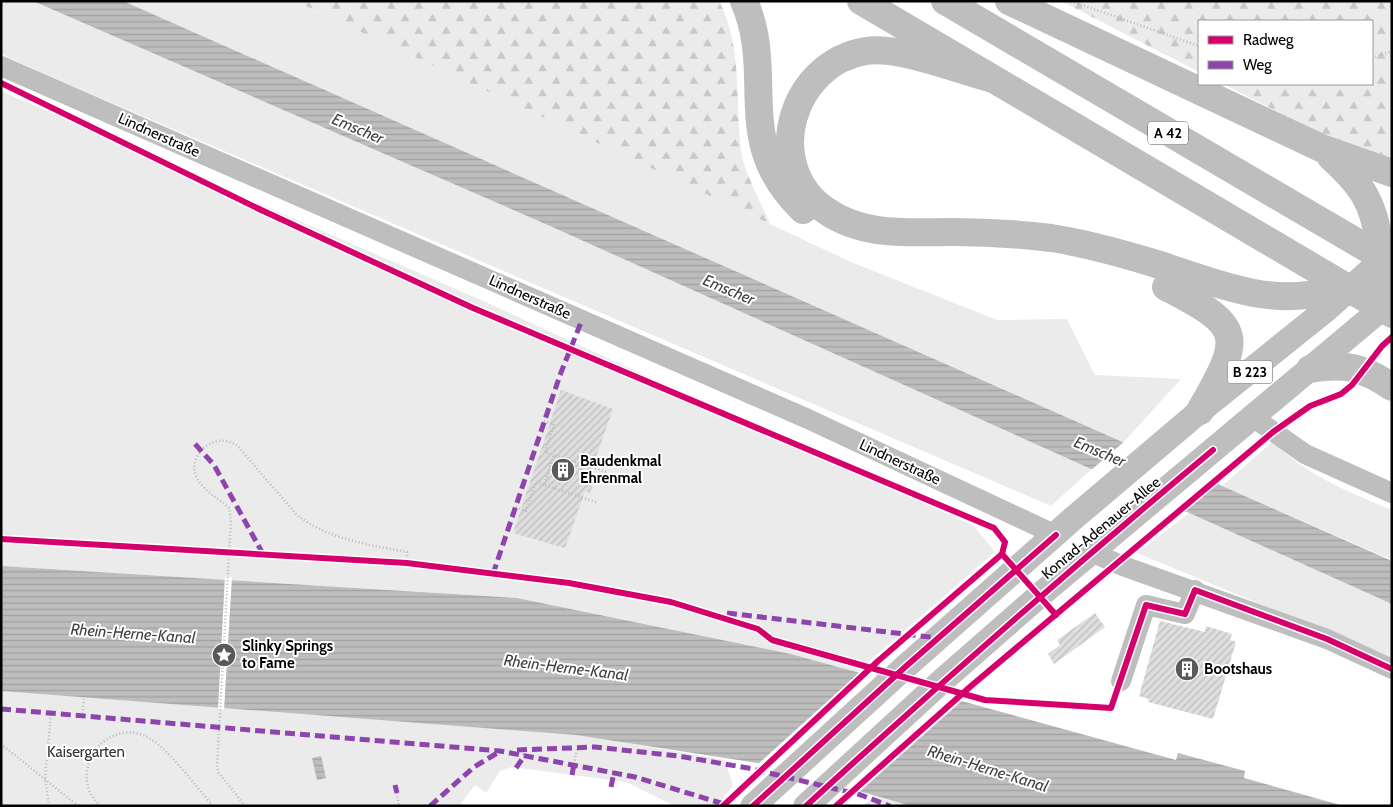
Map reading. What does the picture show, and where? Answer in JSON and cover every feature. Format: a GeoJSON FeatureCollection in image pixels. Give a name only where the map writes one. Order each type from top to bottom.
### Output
{"type":"FeatureCollection","features":[{"type":"Feature","properties":{"kind":"highway"},"geometry":{"type":"LineString","coordinates":[[744,1],[756,47],[758,114],[765,152],[782,186],[800,208],[823,226],[858,242],[876,246],[977,247],[1085,263],[1254,311],[1294,313],[1359,286]]}},
{"type":"Feature","properties":{"kind":"highway","name":"A 42"},"geometry":{"type":"LineString","coordinates":[[861,1],[1392,314]]}},
{"type":"Feature","properties":{"kind":"highway","name":"A 42"},"geometry":{"type":"LineString","coordinates":[[945,1],[1359,286]]}},
{"type":"Feature","properties":{"kind":"highway"},"geometry":{"type":"LineString","coordinates":[[1009,1],[1320,148],[1392,173]]}},
{"type":"Feature","properties":{"kind":"highway"},"geometry":{"type":"LineString","coordinates":[[990,78],[894,52],[867,51],[840,59],[817,75],[808,85],[795,109],[790,143],[793,164],[798,176],[813,200],[823,209],[847,222],[874,230],[903,233],[988,233],[1050,238],[1116,252],[1265,296],[1359,286]]}},
{"type":"Feature","properties":{"kind":"highway"},"geometry":{"type":"LineString","coordinates":[[1320,148],[1360,186],[1372,208],[1359,286]]}},
{"type":"Feature","properties":{"kind":"highway"},"geometry":{"type":"LineString","coordinates":[[1166,287],[1214,313],[1227,329],[1230,352],[1218,380],[1200,411]]}},
{"type":"Feature","properties":{"kind":"highway"},"geometry":{"type":"LineString","coordinates":[[1310,370],[1331,366],[1353,367],[1364,371],[1392,388]]}},
{"type":"Feature","properties":{"kind":"main road","name":"Konrad-Adenauer-Allee"},"geometry":{"type":"LineString","coordinates":[[1359,286],[1392,300]]}},
{"type":"Feature","properties":{"kind":"main road","name":"Konrad-Adenauer-Allee"},"geometry":{"type":"LineString","coordinates":[[758,801],[904,668],[1076,516],[1200,411],[1359,286]]}},
{"type":"Feature","properties":{"kind":"main road","name":"Konrad-Adenauer-Allee"},"geometry":{"type":"LineString","coordinates":[[806,806],[943,680],[1091,552],[1310,370],[1337,344],[1359,286]]}},
{"type":"Feature","properties":{"kind":"main road","name":"Konrad-Adenauer-Allee"},"geometry":{"type":"LineString","coordinates":[[1056,535],[1091,552]]}},
{"type":"Feature","properties":{"kind":"street","name":"Lindnerstraße"},"geometry":{"type":"LineString","coordinates":[[1,66],[808,419],[1056,535]]}},
{"type":"Feature","properties":{"kind":"street"},"geometry":{"type":"LineString","coordinates":[[1254,418],[1305,454],[1392,493]]}},
{"type":"Feature","properties":{"kind":"street"},"geometry":{"type":"LineString","coordinates":[[1091,552],[1123,566],[1195,590],[1327,639],[1392,669]]}},
{"type":"Feature","properties":{"kind":"street"},"geometry":{"type":"LineString","coordinates":[[1121,681],[1146,605],[1185,614],[1195,590]]}},
{"type":"Feature","properties":{"kind":"path"},"geometry":{"type":"LineString","coordinates":[[1071,1],[1198,46]]}},
{"type":"Feature","properties":{"kind":"path"},"geometry":{"type":"LineString","coordinates":[[1373,58],[1392,51]]}},
{"type":"Feature","properties":{"kind":"path"},"geometry":{"type":"LineString","coordinates":[[544,421],[554,424],[545,452],[606,472]]}},
{"type":"Feature","properties":{"kind":"path"},"geometry":{"type":"LineString","coordinates":[[246,806],[218,772],[217,765],[231,520],[229,508],[207,491],[196,476],[194,469],[202,448],[212,442],[221,441],[236,445],[297,515],[308,524],[327,533],[407,552],[406,563]]}},
{"type":"Feature","properties":{"kind":"path"},"geometry":{"type":"LineString","coordinates":[[544,485],[554,455]]}},
{"type":"Feature","properties":{"kind":"path"},"geometry":{"type":"LineString","coordinates":[[516,507],[526,511],[536,482],[596,502]]}},
{"type":"Feature","properties":{"kind":"path"},"geometry":{"type":"LineString","coordinates":[[82,717],[84,699]]}},
{"type":"Feature","properties":{"kind":"path"},"geometry":{"type":"LineString","coordinates":[[49,806],[45,777],[51,714]]}},
{"type":"Feature","properties":{"kind":"path"},"geometry":{"type":"LineString","coordinates":[[100,806],[88,786],[87,770],[90,759],[102,742],[121,734],[132,732],[153,739],[212,806]]}},
{"type":"Feature","properties":{"kind":"path"},"geometry":{"type":"LineString","coordinates":[[1,744],[45,777],[54,788],[78,806]]}},
{"type":"Feature","properties":{"kind":"path"},"geometry":{"type":"LineString","coordinates":[[574,764],[577,748]]}},
{"type":"Feature","properties":{"kind":"path"},"geometry":{"type":"LineString","coordinates":[[397,793],[399,805]]}},
{"type":"Feature","properties":{"kind":"green space"},"geometry":{"type":"Polygon","coordinates":[[[1,1],[33,1],[550,226],[1092,469],[1051,506],[1,54],[1,1]]]}},
{"type":"Feature","properties":{"kind":"green space"},"geometry":{"type":"Polygon","coordinates":[[[123,1],[295,1],[851,262],[997,320],[1067,319],[1095,375],[1181,379],[1123,443],[123,1]]]}},
{"type":"Feature","properties":{"kind":"green space"},"geometry":{"type":"Polygon","coordinates":[[[295,1],[719,1],[727,19],[735,58],[742,156],[750,181],[770,224],[295,1]]]}},
{"type":"Feature","properties":{"kind":"green space"},"geometry":{"type":"Polygon","coordinates":[[[1061,1],[1392,1],[1392,159],[1355,151],[1225,85],[1373,85],[1373,20],[1198,20],[1198,71],[1061,1]]]}},
{"type":"Feature","properties":{"kind":"green space"},"geometry":{"type":"Polygon","coordinates":[[[1,91],[481,300],[974,526],[995,552],[857,672],[791,654],[517,598],[1,566],[1,91]]]}},
{"type":"Feature","properties":{"kind":"green space"},"geometry":{"type":"Polygon","coordinates":[[[1273,441],[1299,464],[1328,482],[1392,510],[1392,560],[1222,486],[1273,441]]]}},
{"type":"Feature","properties":{"kind":"green space"},"geometry":{"type":"Polygon","coordinates":[[[1189,513],[1392,604],[1392,664],[1253,601],[1137,553],[1189,513]]]}},
{"type":"Feature","properties":{"kind":"green space","name":"Kaisergarten"},"geometry":{"type":"Polygon","coordinates":[[[1,691],[576,734],[725,760],[733,786],[716,806],[675,806],[626,782],[512,767],[500,771],[486,793],[475,785],[459,806],[1,806],[1,691]]]}},
{"type":"Feature","properties":{"kind":"green space"},"geometry":{"type":"Polygon","coordinates":[[[873,796],[911,806],[863,806],[873,796]]]}},
{"type":"Feature","properties":{"kind":"water","name":"Emscher"},"geometry":{"type":"Polygon","coordinates":[[[33,1],[123,1],[1392,561],[1392,604],[550,226],[33,1]]]}},
{"type":"Feature","properties":{"kind":"water","name":"Rhein-Herne-Kanal"},"geometry":{"type":"Polygon","coordinates":[[[1,566],[517,598],[791,654],[1176,760],[1178,753],[1245,771],[1244,778],[1344,806],[911,806],[764,764],[576,735],[1,691],[1,566]]]}},
{"type":"Feature","properties":{"kind":"water"},"geometry":{"type":"Polygon","coordinates":[[[321,756],[326,778],[317,780],[312,758],[321,756]]]}},
{"type":"Feature","properties":{"kind":"pier"},"geometry":{"type":"Polygon","coordinates":[[[1125,441],[1219,482],[1183,513],[1090,471],[1125,441]]]}},
{"type":"Feature","properties":{"kind":"pier"},"geometry":{"type":"Polygon","coordinates":[[[225,576],[232,577],[224,710],[218,709],[225,576]]]}},
{"type":"Feature","properties":{"kind":"pier"},"geometry":{"type":"Polygon","coordinates":[[[861,671],[964,699],[857,794],[757,765],[861,671]]]}},
{"type":"Feature","properties":{"kind":"building","name":"Baudenkmal Ehrenmal"},"geometry":{"type":"Polygon","coordinates":[[[561,390],[613,409],[590,474],[596,475],[590,493],[585,491],[565,548],[513,533],[561,390]]]}},
{"type":"Feature","properties":{"kind":"building"},"geometry":{"type":"Polygon","coordinates":[[[1095,613],[1105,627],[1054,664],[1048,654],[1060,645],[1057,640],[1095,613]]]}},
{"type":"Feature","properties":{"kind":"building","name":"Bootshaus"},"geometry":{"type":"Polygon","coordinates":[[[1160,621],[1205,632],[1206,626],[1232,634],[1230,640],[1236,642],[1213,719],[1148,702],[1149,699],[1139,696],[1160,621]]]}},
{"type":"Feature","properties":{"kind":"marked path"},"geometry":{"type":"LineString","coordinates":[[493,574],[560,375],[582,320]]}},
{"type":"Feature","properties":{"kind":"marked path"},"geometry":{"type":"LineString","coordinates":[[195,444],[214,465],[263,554]]}},
{"type":"Feature","properties":{"kind":"marked path"},"geometry":{"type":"LineString","coordinates":[[727,613],[938,638]]}},
{"type":"Feature","properties":{"kind":"marked path"},"geometry":{"type":"LineString","coordinates":[[1,709],[500,751],[635,777],[724,804]]}},
{"type":"Feature","properties":{"kind":"marked path"},"geometry":{"type":"LineString","coordinates":[[517,750],[595,747],[678,756],[748,768],[861,795],[890,806]]}},
{"type":"Feature","properties":{"kind":"marked path"},"geometry":{"type":"LineString","coordinates":[[430,806],[474,767],[499,752]]}},
{"type":"Feature","properties":{"kind":"marked path"},"geometry":{"type":"LineString","coordinates":[[516,768],[525,755]]}},
{"type":"Feature","properties":{"kind":"marked path"},"geometry":{"type":"LineString","coordinates":[[572,775],[574,764]]}},
{"type":"Feature","properties":{"kind":"marked path"},"geometry":{"type":"LineString","coordinates":[[611,787],[614,772]]}},
{"type":"Feature","properties":{"kind":"marked path"},"geometry":{"type":"LineString","coordinates":[[395,785],[397,793]]}},
{"type":"Feature","properties":{"kind":"cycle path"},"geometry":{"type":"LineString","coordinates":[[1,83],[259,209],[473,308],[994,528],[1005,542],[1002,554],[878,661],[723,806]]}},
{"type":"Feature","properties":{"kind":"cycle path"},"geometry":{"type":"LineString","coordinates":[[836,806],[971,686],[1273,432],[1310,406],[1341,394],[1352,385],[1382,346],[1392,337]]}},
{"type":"Feature","properties":{"kind":"cycle path"},"geometry":{"type":"LineString","coordinates":[[806,806],[1007,626],[1213,450]]}},
{"type":"Feature","properties":{"kind":"cycle path"},"geometry":{"type":"LineString","coordinates":[[753,806],[904,668],[1056,535]]}},
{"type":"Feature","properties":{"kind":"cycle path"},"geometry":{"type":"LineString","coordinates":[[1,539],[407,563],[569,583],[671,602],[758,629],[772,640],[985,700],[1111,708],[1146,605],[1185,614],[1195,590],[1327,639],[1392,669]]}},
{"type":"Feature","properties":{"kind":"cycle path"},"geometry":{"type":"LineString","coordinates":[[1002,554],[1056,615]]}},
{"type":"Feature","properties":{"kind":"place","name":"Baudenkmal Ehrenmal"},"geometry":{"type":"Point","coordinates":[563,470]}},
{"type":"Feature","properties":{"kind":"place","name":"Slinky Springs to Fame"},"geometry":{"type":"Point","coordinates":[224,655]}},
{"type":"Feature","properties":{"kind":"place","name":"Bootshaus"},"geometry":{"type":"Point","coordinates":[1187,669]}}]}
